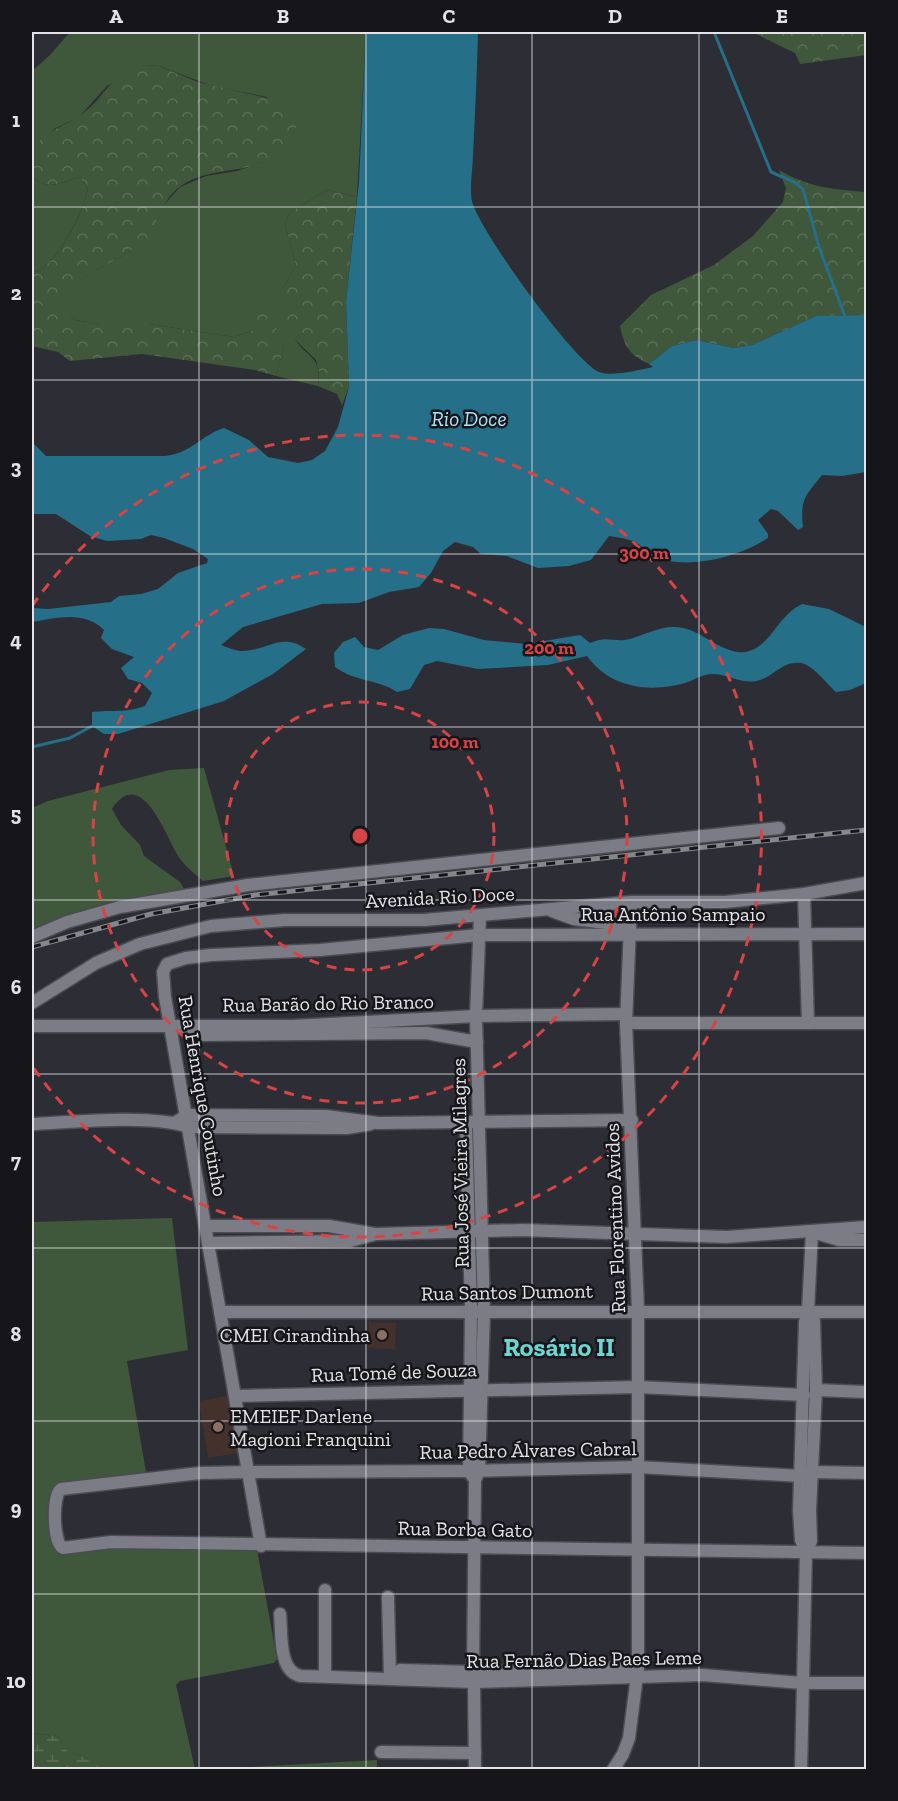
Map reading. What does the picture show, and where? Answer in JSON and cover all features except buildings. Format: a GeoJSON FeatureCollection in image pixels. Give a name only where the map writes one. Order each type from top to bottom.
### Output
{"type":"FeatureCollection","features":[{"type":"Feature","properties":{"kind":"street"},"geometry":{"type":"LineString","coordinates":[[32,937],[67,922],[120,907],[248,885],[779,828]]}},
{"type":"Feature","properties":{"kind":"street","name":"Avenida Rio Doce"},"geometry":{"type":"LineString","coordinates":[[32,1003],[96,963],[170,935],[211,926],[285,920],[390,922],[551,911],[631,902],[725,902],[804,894],[867,883]]}},
{"type":"Feature","properties":{"kind":"street"},"geometry":{"type":"LineString","coordinates":[[804,894],[808,1023],[867,1023]]}},
{"type":"Feature","properties":{"kind":"street","name":"Rua Florentino Avidos"},"geometry":{"type":"LineString","coordinates":[[613,1770],[629,1738],[637,1672],[638,1310],[632,1120],[626,1018],[631,902]]}},
{"type":"Feature","properties":{"kind":"street"},"geometry":{"type":"LineString","coordinates":[[551,911],[574,919],[630,930]]}},
{"type":"Feature","properties":{"kind":"street","name":"Rua José Vieira Milagres"},"geometry":{"type":"LineString","coordinates":[[475,1232],[480,1122],[476,1016],[480,916]]}},
{"type":"Feature","properties":{"kind":"street","name":"Rua Antônio Sampaio"},"geometry":{"type":"LineString","coordinates":[[479,935],[630,930],[867,934]]}},
{"type":"Feature","properties":{"kind":"street","name":"Rua Henrique Coutinho"},"geometry":{"type":"LineString","coordinates":[[261,1546],[188,1121],[177,1027],[163,972],[167,964],[178,960],[211,955],[320,950],[479,935]]}},
{"type":"Feature","properties":{"kind":"street","name":"Rua Barão do Rio Branco"},"geometry":{"type":"LineString","coordinates":[[32,1026],[293,1026],[476,1016],[808,1023]]}},
{"type":"Feature","properties":{"kind":"street"},"geometry":{"type":"LineString","coordinates":[[177,1027],[195,1035],[426,1033],[477,1042]]}},
{"type":"Feature","properties":{"kind":"street"},"geometry":{"type":"LineString","coordinates":[[32,1124],[176,1122],[326,1116],[378,1123],[632,1120]]}},
{"type":"Feature","properties":{"kind":"street"},"geometry":{"type":"LineString","coordinates":[[466,1122],[475,1232],[478,1312],[474,1474],[475,1770]]}},
{"type":"Feature","properties":{"kind":"street"},"geometry":{"type":"LineString","coordinates":[[206,1226],[329,1226],[376,1234]]}},
{"type":"Feature","properties":{"kind":"street"},"geometry":{"type":"LineString","coordinates":[[208,1243],[350,1241],[376,1234],[475,1232],[571,1231],[727,1237],[812,1232],[838,1227],[867,1227]]}},
{"type":"Feature","properties":{"kind":"street"},"geometry":{"type":"LineString","coordinates":[[812,1232],[839,1240],[867,1240]]}},
{"type":"Feature","properties":{"kind":"street"},"geometry":{"type":"LineString","coordinates":[[806,1474],[805,1322],[808,1311],[812,1232]]}},
{"type":"Feature","properties":{"kind":"street","name":"Rua Santos Dumont"},"geometry":{"type":"LineString","coordinates":[[220,1311],[867,1312]]}},
{"type":"Feature","properties":{"kind":"street"},"geometry":{"type":"LineString","coordinates":[[801,1770],[806,1552],[801,1540],[799,1511],[816,1390],[814,1320],[808,1311]]}},
{"type":"Feature","properties":{"kind":"street","name":"Rua Tomé de Souza"},"geometry":{"type":"LineString","coordinates":[[236,1396],[638,1387],[804,1395]]}},
{"type":"Feature","properties":{"kind":"street"},"geometry":{"type":"LineString","coordinates":[[816,1390],[867,1392]]}},
{"type":"Feature","properties":{"kind":"street","name":"Rua Pedro Álvares Cabral"},"geometry":{"type":"LineString","coordinates":[[63,1548],[57,1540],[56,1496],[61,1489],[200,1473],[474,1474],[638,1467],[806,1474],[867,1473]]}},
{"type":"Feature","properties":{"kind":"street","name":"Rua Borba Gato"},"geometry":{"type":"LineString","coordinates":[[63,1548],[111,1542],[261,1546],[867,1553]]}},
{"type":"Feature","properties":{"kind":"street"},"geometry":{"type":"LineString","coordinates":[[325,1590],[325,1676]]}},
{"type":"Feature","properties":{"kind":"street"},"geometry":{"type":"LineString","coordinates":[[388,1597],[390,1674]]}},
{"type":"Feature","properties":{"kind":"street","name":"Rua Fernão Dias Paes Leme"},"geometry":{"type":"LineString","coordinates":[[280,1614],[286,1664],[291,1672],[301,1676],[390,1674],[474,1677],[637,1672],[802,1683],[867,1683]]}},
{"type":"Feature","properties":{"kind":"street"},"geometry":{"type":"LineString","coordinates":[[381,1752],[475,1753]]}},
{"type":"Feature","properties":{"kind":"shaded area","name":"CMEI Cirandinha"},"geometry":{"type":"Polygon","coordinates":[[[369,1322],[396,1323],[395,1349],[368,1348],[369,1322]]]}},
{"type":"Feature","properties":{"kind":"shaded area","name":"EMEIEF Darlene Magioni Franquini"},"geometry":{"type":"Polygon","coordinates":[[[228,1396],[238,1453],[208,1458],[199,1401],[228,1396]]]}},
{"type":"Feature","properties":{"kind":"green space"},"geometry":{"type":"Polygon","coordinates":[[[70,32],[366,32],[357,197],[327,190],[290,212],[285,224],[296,265],[283,289],[291,331],[296,341],[316,364],[319,376],[318,386],[276,376],[284,347],[252,331],[234,337],[149,324],[100,324],[75,320],[53,295],[132,250],[157,220],[162,207],[180,187],[206,176],[237,171],[263,162],[284,145],[267,97],[212,86],[159,66],[144,65],[107,86],[79,117],[54,129],[32,152],[32,71],[70,32]]]}},
{"type":"Feature","properties":{"kind":"green space"},"geometry":{"type":"Polygon","coordinates":[[[752,32],[866,32],[866,55],[800,64],[795,53],[752,32]]]}},
{"type":"Feature","properties":{"kind":"green space"},"geometry":{"type":"Polygon","coordinates":[[[144,65],[159,66],[198,82],[280,101],[299,121],[288,142],[274,155],[260,163],[210,174],[194,179],[178,188],[167,200],[144,243],[54,295],[75,320],[100,324],[149,324],[234,337],[252,331],[257,313],[270,313],[284,347],[276,376],[255,370],[142,354],[70,361],[58,352],[32,346],[32,273],[50,261],[68,238],[81,211],[88,188],[80,177],[49,185],[38,182],[32,177],[32,152],[41,139],[88,109],[121,75],[144,65]]]}},
{"type":"Feature","properties":{"kind":"green space"},"geometry":{"type":"Polygon","coordinates":[[[779,170],[811,184],[866,192],[866,315],[816,316],[752,345],[734,348],[696,340],[672,346],[649,364],[637,357],[626,345],[620,326],[651,295],[714,265],[753,236],[783,202],[786,188],[779,170]]]}},
{"type":"Feature","properties":{"kind":"green space"},"geometry":{"type":"Polygon","coordinates":[[[32,177],[38,182],[50,185],[80,177],[88,188],[75,224],[59,250],[41,269],[32,273],[32,177]]]}},
{"type":"Feature","properties":{"kind":"green space"},"geometry":{"type":"Polygon","coordinates":[[[327,190],[357,197],[346,301],[349,387],[342,405],[337,394],[318,386],[319,373],[316,360],[285,330],[283,317],[283,289],[296,265],[285,224],[290,212],[327,190]]]}},
{"type":"Feature","properties":{"kind":"green space"},"geometry":{"type":"Polygon","coordinates":[[[204,768],[234,876],[203,881],[179,858],[151,808],[142,799],[133,795],[123,797],[112,809],[121,825],[140,845],[144,856],[180,882],[187,894],[32,935],[32,808],[48,801],[169,770],[204,768]]]}},
{"type":"Feature","properties":{"kind":"green space"},"geometry":{"type":"Polygon","coordinates":[[[172,1218],[188,1350],[127,1361],[147,1478],[58,1492],[65,1546],[256,1544],[277,1659],[274,1663],[180,1681],[176,1685],[195,1769],[101,1769],[87,1758],[67,1752],[58,1736],[32,1733],[32,1222],[172,1218]]]}},
{"type":"Feature","properties":{"kind":"green space"},"geometry":{"type":"Polygon","coordinates":[[[32,1733],[58,1736],[68,1752],[93,1760],[101,1769],[32,1769],[32,1733]]]}},
{"type":"Feature","properties":{"kind":"green space"},"geometry":{"type":"Polygon","coordinates":[[[377,1760],[377,1769],[215,1769],[377,1760]]]}},
{"type":"Feature","properties":{"kind":"water","name":"Rio Doce"},"geometry":{"type":"Polygon","coordinates":[[[366,32],[478,32],[472,201],[491,238],[528,293],[569,345],[599,372],[617,373],[653,367],[649,364],[672,346],[696,340],[734,348],[752,345],[816,316],[866,315],[866,472],[842,476],[822,475],[805,498],[802,510],[803,527],[798,530],[778,511],[771,509],[758,520],[768,534],[768,538],[742,551],[712,560],[666,561],[650,556],[640,545],[632,541],[609,536],[591,560],[569,566],[538,568],[507,556],[481,554],[473,547],[455,542],[443,551],[431,573],[419,587],[389,592],[359,603],[322,604],[243,627],[221,645],[240,651],[289,642],[306,649],[273,674],[224,701],[118,734],[104,734],[92,726],[92,712],[124,711],[145,706],[152,693],[142,683],[128,679],[121,668],[134,657],[112,649],[101,638],[104,630],[88,620],[70,617],[32,622],[32,608],[48,609],[111,602],[119,596],[141,594],[158,589],[178,573],[207,563],[208,559],[193,549],[164,538],[151,535],[141,539],[107,541],[90,536],[56,514],[32,514],[32,442],[46,456],[165,456],[189,448],[224,428],[249,440],[268,457],[298,463],[312,460],[325,451],[338,427],[349,387],[346,301],[359,182],[366,32]]]}},
{"type":"Feature","properties":{"kind":"water"},"geometry":{"type":"Polygon","coordinates":[[[802,604],[829,609],[866,627],[866,683],[850,690],[836,692],[806,664],[794,663],[762,679],[750,682],[711,674],[671,686],[644,687],[631,685],[607,675],[587,656],[548,665],[478,669],[437,661],[424,665],[410,689],[397,692],[350,675],[335,667],[334,653],[343,642],[355,637],[364,647],[378,650],[403,635],[429,628],[444,629],[484,640],[526,644],[580,635],[590,643],[602,640],[624,640],[662,628],[676,627],[691,631],[725,648],[743,652],[759,646],[787,615],[802,604]]]}},
{"type":"Feature","properties":{"kind":"waterway"},"geometry":{"type":"LineString","coordinates":[[714,32],[771,172],[794,182],[803,189],[819,247],[846,319]]}},
{"type":"Feature","properties":{"kind":"waterway"},"geometry":{"type":"LineString","coordinates":[[32,747],[70,738],[94,725]]}},
{"type":"Feature","properties":{"kind":"railway"},"geometry":{"type":"LineString","coordinates":[[32,947],[151,914],[255,895],[866,830]]}},
{"type":"Feature","properties":{"kind":"place","name":"CMEI Cirandinha"},"geometry":{"type":"Point","coordinates":[382,1335]}},
{"type":"Feature","properties":{"kind":"place","name":"EMEIEF Darlene Magioni Franquini"},"geometry":{"type":"Point","coordinates":[218,1427]}},
{"type":"Feature","properties":{"kind":"district","name":"Rosário II"},"geometry":{"type":"Point","coordinates":[559,1347]}}]}
